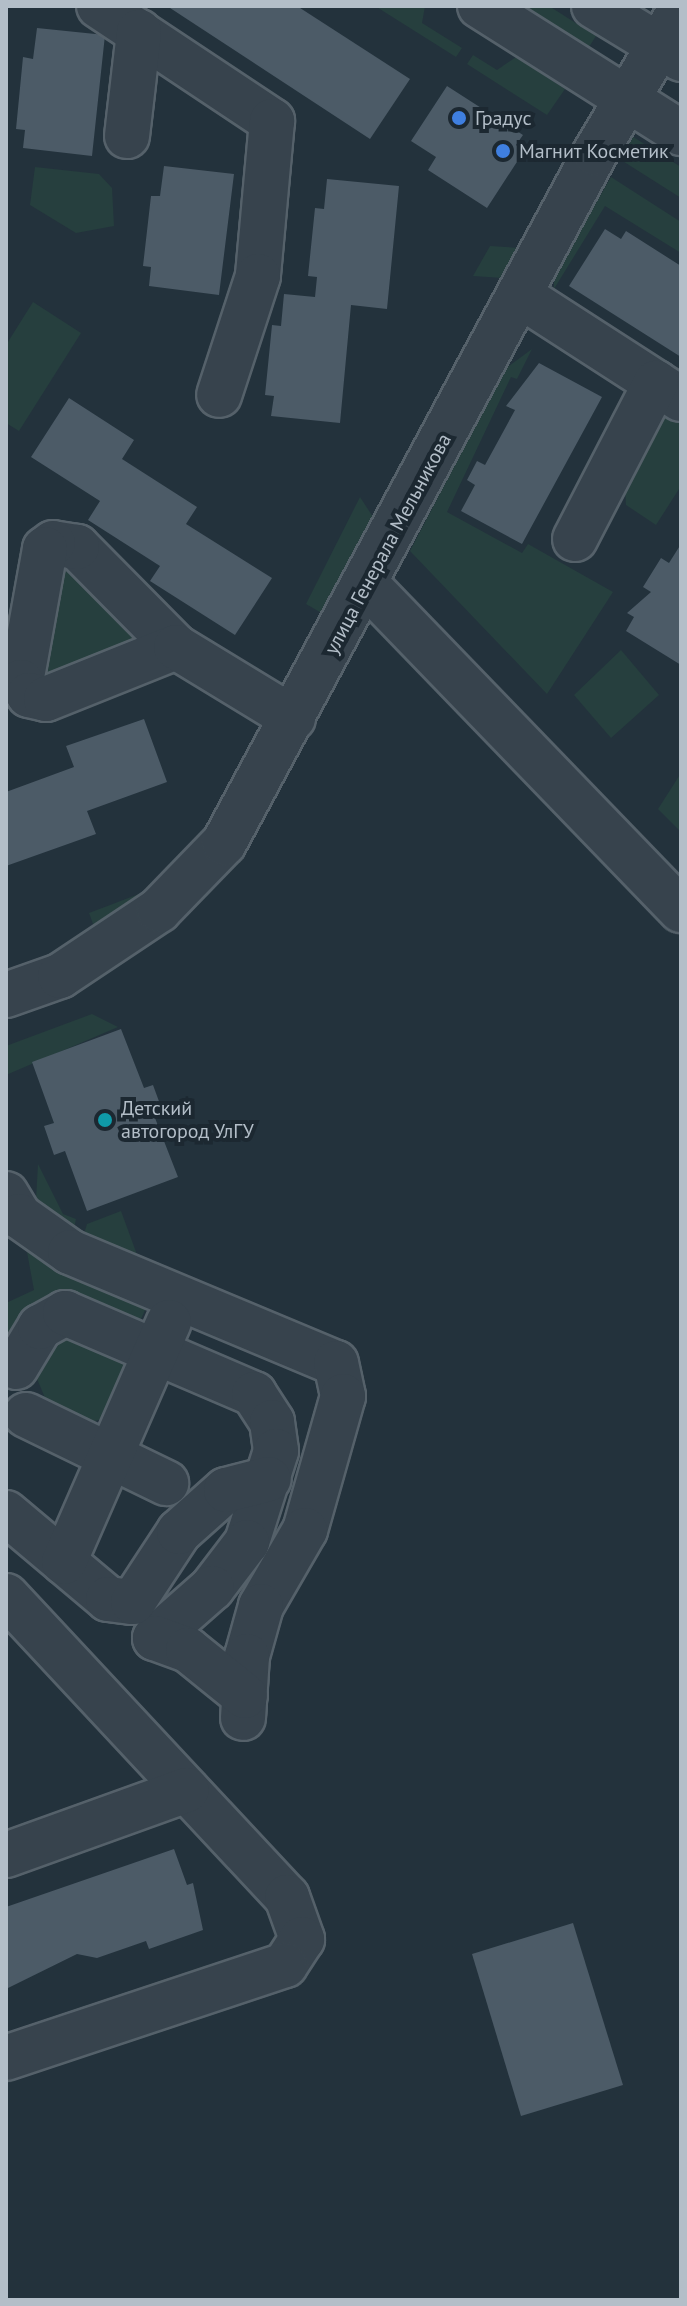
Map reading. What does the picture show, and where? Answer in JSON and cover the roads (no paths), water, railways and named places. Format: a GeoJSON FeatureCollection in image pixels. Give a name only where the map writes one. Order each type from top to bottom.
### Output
{"type":"FeatureCollection","features":[{"type":"Feature","properties":{"kind":"street"},"geometry":{"type":"LineString","coordinates":[[99,6],[272,121],[258,276],[219,395]]}},
{"type":"Feature","properties":{"kind":"street"},"geometry":{"type":"LineString","coordinates":[[480,6],[681,133]]}},
{"type":"Feature","properties":{"kind":"street"},"geometry":{"type":"LineString","coordinates":[[594,6],[674,38]]}},
{"type":"Feature","properties":{"kind":"street"},"geometry":{"type":"LineString","coordinates":[[127,136],[139,32]]}},
{"type":"Feature","properties":{"kind":"street","name":"улица Генерала Мельникова"},"geometry":{"type":"LineString","coordinates":[[6,995],[60,976],[159,910],[224,843],[367,585],[627,99],[674,38]]}},
{"type":"Feature","properties":{"kind":"street"},"geometry":{"type":"LineString","coordinates":[[521,296],[669,391],[575,539]]}},
{"type":"Feature","properties":{"kind":"street"},"geometry":{"type":"LineString","coordinates":[[367,585],[681,910]]}},
{"type":"Feature","properties":{"kind":"street"},"geometry":{"type":"LineString","coordinates":[[176,647],[293,718]]}},
{"type":"Feature","properties":{"kind":"street"},"geometry":{"type":"LineString","coordinates":[[6,1194],[40,1235],[179,1299],[336,1363],[343,1396],[305,1530],[261,1606],[244,1707],[188,1650],[155,1638],[212,1588],[247,1542],[269,1479],[272,1422],[254,1394],[157,1350],[65,1313],[40,1327],[11,1365],[30,1387],[16,1423],[111,1456],[166,1483]]}},
{"type":"Feature","properties":{"kind":"street"},"geometry":{"type":"LineString","coordinates":[[64,1562],[179,1299]]}},
{"type":"Feature","properties":{"kind":"street"},"geometry":{"type":"LineString","coordinates":[[6,1513],[108,1599],[133,1602],[179,1532],[226,1490],[269,1479]]}},
{"type":"Feature","properties":{"kind":"street"},"geometry":{"type":"LineString","coordinates":[[6,1596],[287,1897],[302,1939],[296,1957],[6,2058]]}},
{"type":"Feature","properties":{"kind":"street"},"geometry":{"type":"LineString","coordinates":[[6,1855],[187,1790]]}},
{"type":"Feature","properties":{"kind":"place","name":"Градус"},"geometry":{"type":"Point","coordinates":[459,118]}},
{"type":"Feature","properties":{"kind":"place","name":"Магнит Косметик"},"geometry":{"type":"Point","coordinates":[503,151]}},
{"type":"Feature","properties":{"kind":"place","name":"Детский автогород УлГУ"},"geometry":{"type":"Point","coordinates":[105,1120]}}]}
